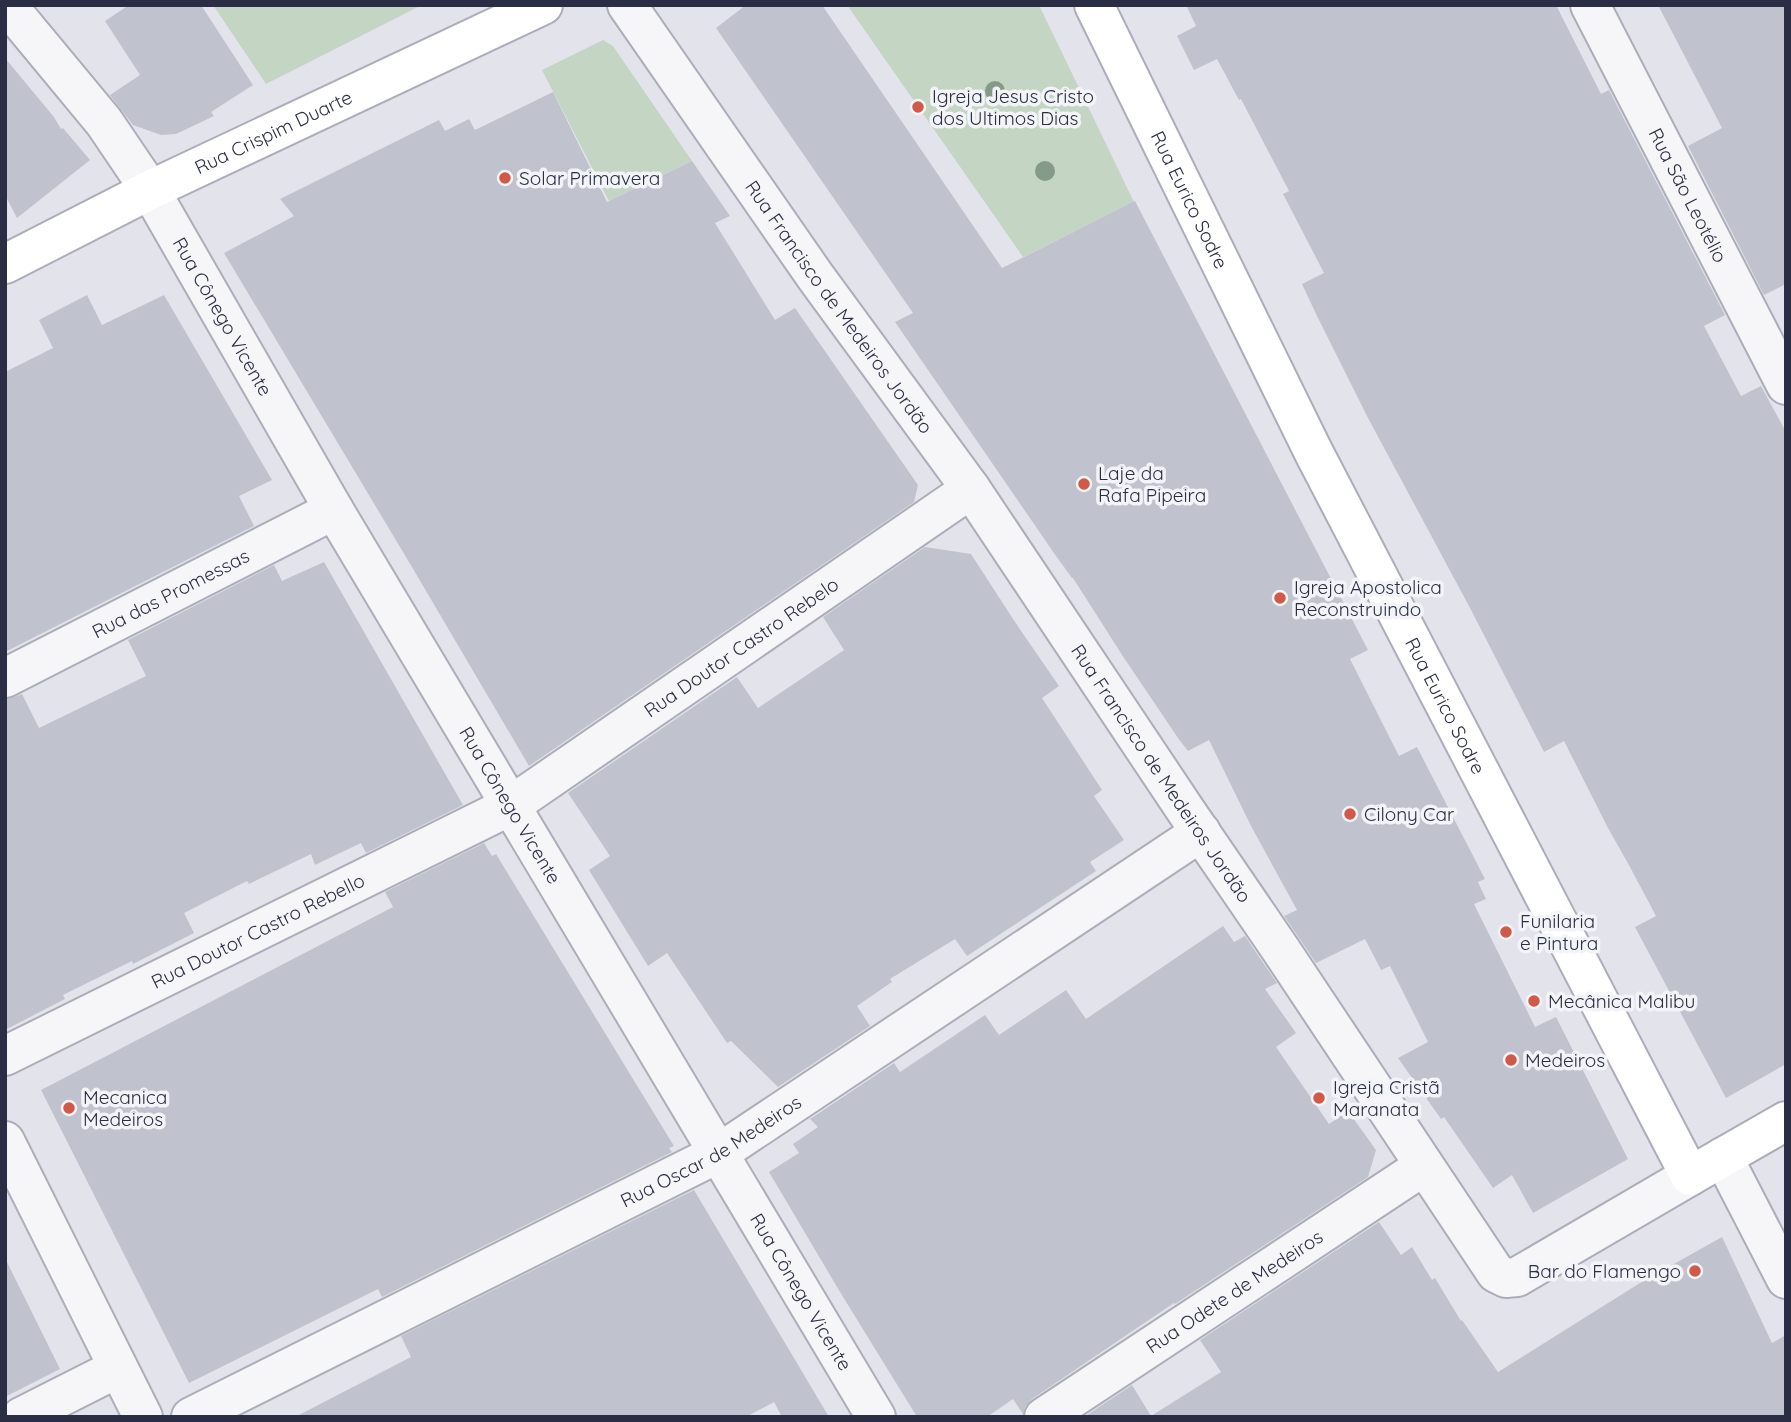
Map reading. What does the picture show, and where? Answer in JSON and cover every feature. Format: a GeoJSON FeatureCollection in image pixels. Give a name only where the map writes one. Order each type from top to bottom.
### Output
{"type":"FeatureCollection","features":[{"type":"Feature","properties":{"kind":"street","name":"Rua Cônego Vicente"},"geometry":{"type":"LineString","coordinates":[[7,5],[104,122],[150,190],[334,510],[876,1417]]}},
{"type":"Feature","properties":{"kind":"street","name":"Rua Crispim Duarte"},"geometry":{"type":"LineString","coordinates":[[5,264],[150,190],[544,5]]}},
{"type":"Feature","properties":{"kind":"street","name":"Rua Francisco de Medeiros Jordão"},"geometry":{"type":"LineString","coordinates":[[627,5],[815,276],[971,489],[1496,1273],[1506,1278],[1517,1277],[1786,1121]]}},
{"type":"Feature","properties":{"kind":"street","name":"Rua Eurico Sodre"},"geometry":{"type":"LineString","coordinates":[[1094,5],[1313,451],[1690,1176]]}},
{"type":"Feature","properties":{"kind":"street","name":"Rua São Leotélio"},"geometry":{"type":"LineString","coordinates":[[1590,5],[1786,385]]}},
{"type":"Feature","properties":{"kind":"street","name":"Rua Doutor Castro Rebelo"},"geometry":{"type":"LineString","coordinates":[[510,806],[971,489]]}},
{"type":"Feature","properties":{"kind":"street","name":"Rua das Promessas"},"geometry":{"type":"LineString","coordinates":[[5,678],[334,510]]}},
{"type":"Feature","properties":{"kind":"street","name":"Rua Doutor Castro Rebello"},"geometry":{"type":"LineString","coordinates":[[5,1056],[510,806]]}},
{"type":"Feature","properties":{"kind":"street","name":"Rua Oscar de Medeiros"},"geometry":{"type":"LineString","coordinates":[[191,1417],[719,1153],[1200,832]]}},
{"type":"Feature","properties":{"kind":"street"},"geometry":{"type":"LineString","coordinates":[[5,1141],[143,1417]]}},
{"type":"Feature","properties":{"kind":"street"},"geometry":{"type":"LineString","coordinates":[[1723,1157],[1786,1279]]}},
{"type":"Feature","properties":{"kind":"street","name":"Rua Odete de Medeiros"},"geometry":{"type":"LineString","coordinates":[[1044,1417],[1424,1166]]}},
{"type":"Feature","properties":{"kind":"street"},"geometry":{"type":"LineString","coordinates":[[22,1417],[118,1368]]}},
{"type":"Feature","properties":{"kind":"green space"},"geometry":{"type":"Polygon","coordinates":[[[213,5],[422,5],[266,84],[213,5]]]}},
{"type":"Feature","properties":{"kind":"green space"},"geometry":{"type":"Polygon","coordinates":[[[847,5],[1039,5],[1134,202],[1023,257],[847,5]]]}},
{"type":"Feature","properties":{"kind":"green space"},"geometry":{"type":"Polygon","coordinates":[[[603,40],[613,46],[692,161],[609,201],[542,70],[603,40]]]}},
{"type":"Feature","properties":{"kind":"building"},"geometry":{"type":"Polygon","coordinates":[[[129,5],[201,5],[253,85],[211,112],[214,116],[176,134],[161,135],[133,125],[110,95],[140,75],[105,21],[129,5]]]}},
{"type":"Feature","properties":{"kind":"building"},"geometry":{"type":"Polygon","coordinates":[[[746,5],[822,5],[1002,268],[1135,201],[1368,650],[1350,659],[1399,756],[1417,747],[1485,879],[1478,882],[1486,899],[1474,904],[1535,1027],[1556,1017],[1628,1159],[1533,1213],[1512,1175],[1493,1188],[1444,1117],[1441,1119],[1398,1058],[1428,1042],[1390,966],[1381,970],[1365,939],[1316,963],[1284,916],[1297,910],[1251,826],[1209,740],[1188,751],[1178,738],[1073,578],[895,322],[913,313],[716,28],[746,5]]]}},
{"type":"Feature","properties":{"kind":"building"},"geometry":{"type":"Polygon","coordinates":[[[1186,5],[1556,5],[1601,94],[1609,90],[1725,315],[1704,326],[1741,396],[1761,386],[1786,432],[1786,1064],[1726,1098],[1635,927],[1656,916],[1564,741],[1544,752],[1317,316],[1302,284],[1324,273],[1283,194],[1289,191],[1217,59],[1194,70],[1177,36],[1196,26],[1186,5]]]}},
{"type":"Feature","properties":{"kind":"building"},"geometry":{"type":"Polygon","coordinates":[[[1658,5],[1786,5],[1786,284],[1764,295],[1688,146],[1722,128],[1658,5]]]}},
{"type":"Feature","properties":{"kind":"building"},"geometry":{"type":"Polygon","coordinates":[[[5,58],[61,129],[63,128],[90,160],[17,218],[5,195],[5,58]]]}},
{"type":"Feature","properties":{"kind":"building"},"geometry":{"type":"Polygon","coordinates":[[[553,92],[607,202],[692,161],[730,216],[715,223],[775,320],[795,308],[918,485],[914,502],[529,766],[224,253],[294,216],[280,199],[439,120],[445,131],[469,119],[475,130],[553,92]]]}},
{"type":"Feature","properties":{"kind":"building"},"geometry":{"type":"Polygon","coordinates":[[[87,295],[102,325],[164,295],[272,480],[239,496],[254,526],[5,652],[5,372],[53,348],[39,320],[87,295]]]}},
{"type":"Feature","properties":{"kind":"building"},"geometry":{"type":"Polygon","coordinates":[[[925,547],[971,554],[1059,686],[1042,698],[1102,790],[1094,796],[1124,840],[1090,862],[1096,871],[967,956],[955,939],[890,979],[892,982],[857,1006],[870,1026],[778,1087],[731,1041],[727,1043],[667,953],[648,966],[589,870],[610,856],[568,793],[737,677],[758,708],[844,650],[823,617],[925,547]]]}},
{"type":"Feature","properties":{"kind":"building"},"geometry":{"type":"Polygon","coordinates":[[[324,562],[463,805],[366,853],[361,843],[315,865],[311,854],[249,884],[247,881],[184,913],[194,933],[63,995],[65,999],[5,1030],[5,700],[22,694],[39,728],[146,676],[128,640],[274,565],[282,581],[324,562]]]}},
{"type":"Feature","properties":{"kind":"building"},"geometry":{"type":"Polygon","coordinates":[[[484,843],[492,856],[496,854],[674,1146],[669,1148],[672,1152],[382,1297],[378,1289],[189,1383],[41,1090],[393,907],[385,892],[484,843]]]}},
{"type":"Feature","properties":{"kind":"building"},"geometry":{"type":"Polygon","coordinates":[[[1223,926],[1234,942],[1245,936],[1277,983],[1265,989],[1296,1033],[1276,1047],[1329,1124],[1348,1111],[1376,1150],[1368,1177],[1032,1399],[1023,1414],[1013,1399],[987,1417],[917,1417],[769,1172],[799,1153],[793,1144],[818,1127],[810,1119],[894,1063],[900,1072],[985,1015],[999,1035],[1066,990],[1086,1019],[1223,926]]]}},
{"type":"Feature","properties":{"kind":"building"},"geometry":{"type":"Polygon","coordinates":[[[694,1190],[829,1417],[782,1417],[774,1402],[746,1417],[295,1417],[411,1357],[401,1336],[694,1190]]]}},
{"type":"Feature","properties":{"kind":"building"},"geometry":{"type":"Polygon","coordinates":[[[1379,1222],[1401,1255],[1412,1247],[1432,1280],[1435,1278],[1461,1321],[1498,1372],[1640,1283],[1722,1237],[1772,1343],[1786,1335],[1786,1417],[1084,1417],[1132,1385],[1151,1416],[1221,1372],[1200,1340],[1379,1222]]]}},
{"type":"Feature","properties":{"kind":"building"},"geometry":{"type":"Polygon","coordinates":[[[5,1258],[60,1369],[5,1397],[5,1258]]]}},
{"type":"Feature","properties":{"kind":"place","name":"Igreja Jesus Cristo dos Ultimos Dias"},"geometry":{"type":"Point","coordinates":[918,107]}},
{"type":"Feature","properties":{"kind":"place","name":"Solar Primavera"},"geometry":{"type":"Point","coordinates":[505,178]}},
{"type":"Feature","properties":{"kind":"place","name":"Laje da Rafa Pipeira"},"geometry":{"type":"Point","coordinates":[1084,484]}},
{"type":"Feature","properties":{"kind":"place","name":"Igreja Apostolica Reconstruindo"},"geometry":{"type":"Point","coordinates":[1280,598]}},
{"type":"Feature","properties":{"kind":"place","name":"Cilony Car"},"geometry":{"type":"Point","coordinates":[1350,814]}},
{"type":"Feature","properties":{"kind":"place","name":"Funilaria e Pintura"},"geometry":{"type":"Point","coordinates":[1506,932]}},
{"type":"Feature","properties":{"kind":"place","name":"Mecânica Malibu"},"geometry":{"type":"Point","coordinates":[1534,1001]}},
{"type":"Feature","properties":{"kind":"place","name":"Medeiros"},"geometry":{"type":"Point","coordinates":[1511,1060]}},
{"type":"Feature","properties":{"kind":"place","name":"Igreja Cristã Maranata"},"geometry":{"type":"Point","coordinates":[1319,1098]}},
{"type":"Feature","properties":{"kind":"place","name":"Mecanica Medeiros"},"geometry":{"type":"Point","coordinates":[69,1108]}},
{"type":"Feature","properties":{"kind":"place","name":"Bar do Flamengo"},"geometry":{"type":"Point","coordinates":[1695,1271]}}]}
